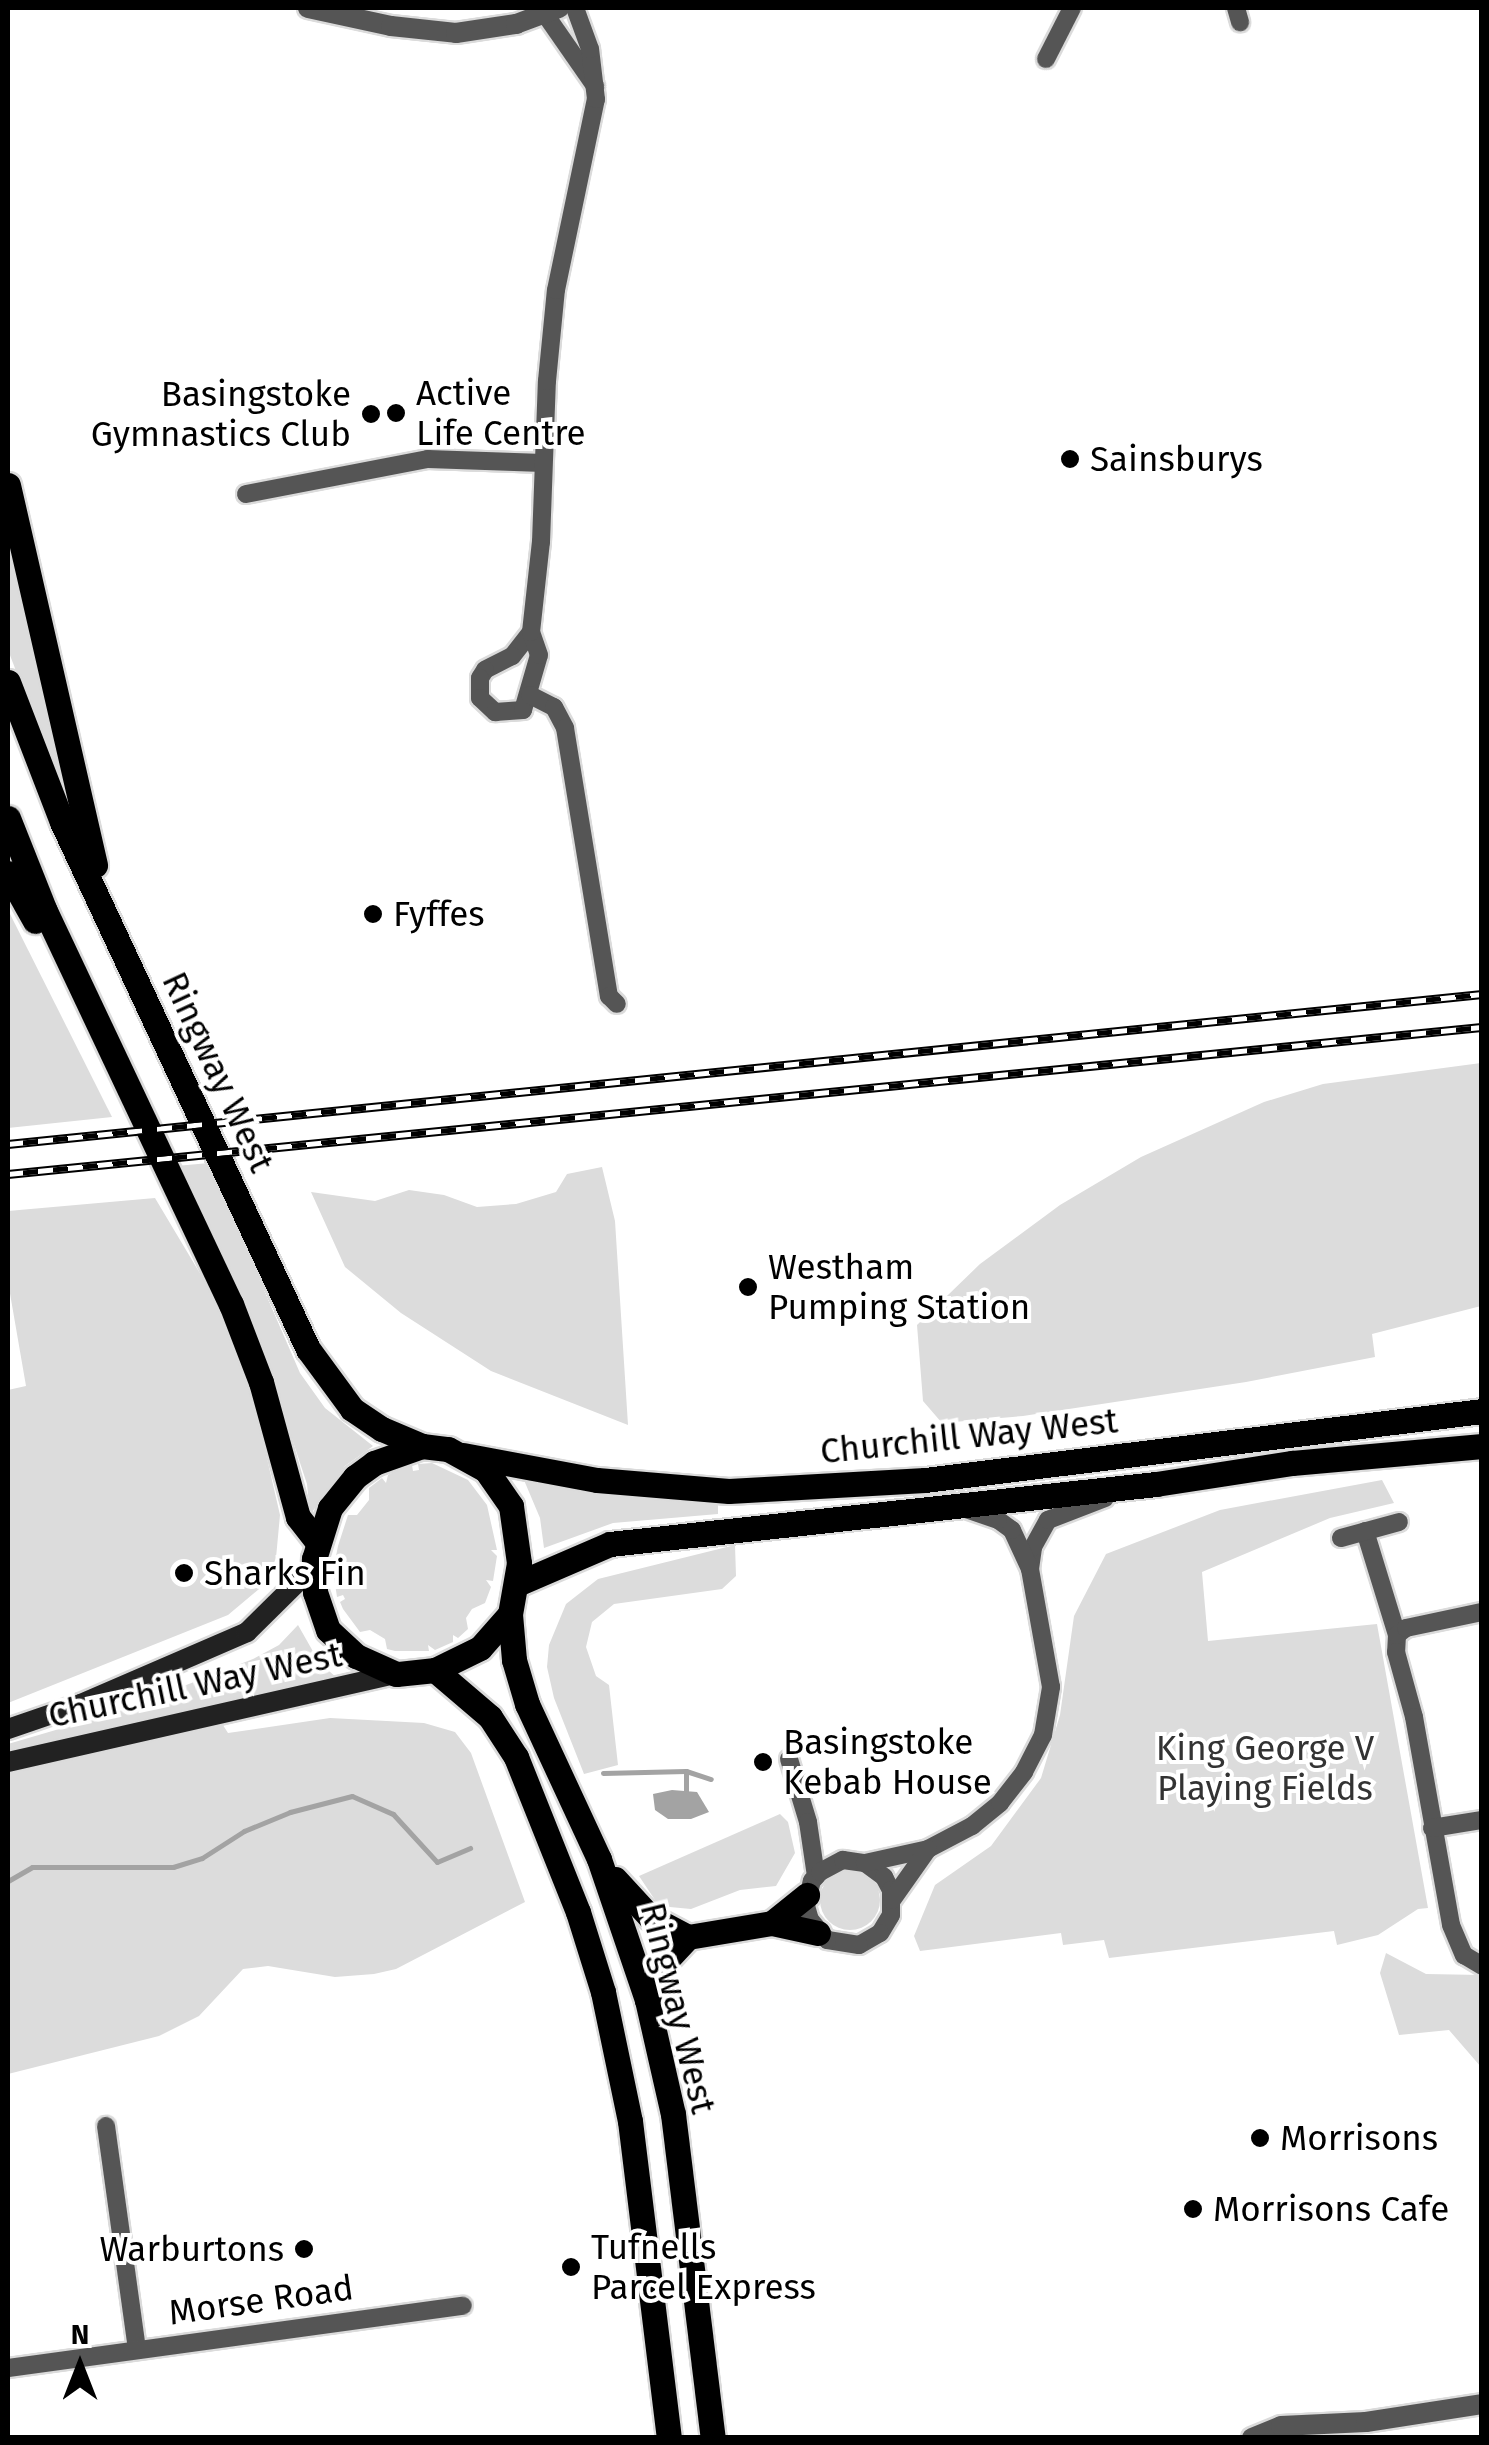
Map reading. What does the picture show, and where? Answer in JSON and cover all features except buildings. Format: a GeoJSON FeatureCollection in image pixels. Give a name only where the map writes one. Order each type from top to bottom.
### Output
{"type":"FeatureCollection","features":[{"type":"Feature","properties":{"kind":"main road"},"geometry":{"type":"LineString","coordinates":[[8,485],[73,782],[114,931]]}},
{"type":"Feature","properties":{"kind":"main road","name":"Ringway West"},"geometry":{"type":"LineString","coordinates":[[8,682],[62,822],[308,1350],[352,1409],[382,1429],[422,1446]]}},
{"type":"Feature","properties":{"kind":"main road"},"geometry":{"type":"LineString","coordinates":[[8,818],[118,1069],[230,1304],[262,1382],[298,1517],[315,1555]]}},
{"type":"Feature","properties":{"kind":"main road"},"geometry":{"type":"LineString","coordinates":[[8,873],[118,1069]]}},
{"type":"Feature","properties":{"kind":"main road","name":"Churchill Way West"},"geometry":{"type":"LineString","coordinates":[[463,1455],[597,1480],[748,1490],[924,1480],[1482,1411]]}},
{"type":"Feature","properties":{"kind":"main road"},"geometry":{"type":"LineString","coordinates":[[422,1446],[463,1455],[486,1470],[511,1506],[520,1550],[510,1614],[480,1648],[435,1670],[396,1674],[356,1656],[328,1630],[315,1592],[315,1555],[330,1508],[355,1477],[374,1464],[422,1446]]}},
{"type":"Feature","properties":{"kind":"main road","name":"Churchill Way West"},"geometry":{"type":"LineString","coordinates":[[516,1584],[610,1544],[1156,1484],[1292,1463],[1482,1446]]}},
{"type":"Feature","properties":{"kind":"main road","name":"Churchill Way West"},"geometry":{"type":"LineString","coordinates":[[8,1729],[82,1704],[247,1632],[315,1555]]}},
{"type":"Feature","properties":{"kind":"main road","name":"Ringway West"},"geometry":{"type":"LineString","coordinates":[[510,1614],[514,1660],[528,1704],[599,1859],[647,2000],[672,2114],[713,2438]]}},
{"type":"Feature","properties":{"kind":"main road","name":"Ringway West"},"geometry":{"type":"LineString","coordinates":[[435,1670],[490,1717],[516,1757],[578,1912],[603,1992],[630,2121],[669,2438]]}},
{"type":"Feature","properties":{"kind":"main road","name":"Churchill Way West"},"geometry":{"type":"LineString","coordinates":[[8,1762],[396,1674]]}},
{"type":"Feature","properties":{"kind":"main road"},"geometry":{"type":"LineString","coordinates":[[599,1859],[650,1917],[688,1937],[772,1923],[818,1933]]}},
{"type":"Feature","properties":{"kind":"main road"},"geometry":{"type":"LineString","coordinates":[[772,1923],[812,1885]]}},
{"type":"Feature","properties":{"kind":"main road"},"geometry":{"type":"LineString","coordinates":[[647,2000],[661,1966],[688,1937]]}},
{"type":"Feature","properties":{"kind":"street"},"geometry":{"type":"LineString","coordinates":[[308,8],[391,26],[456,33],[487,30],[552,11],[595,87]]}},
{"type":"Feature","properties":{"kind":"street"},"geometry":{"type":"LineString","coordinates":[[532,632],[512,656],[485,670],[478,685],[480,698],[495,712],[523,710],[539,655],[532,632],[556,290],[594,112],[590,49],[574,8]]}},
{"type":"Feature","properties":{"kind":"street"},"geometry":{"type":"LineString","coordinates":[[1046,60],[1072,8]]}},
{"type":"Feature","properties":{"kind":"street"},"geometry":{"type":"LineString","coordinates":[[246,494],[428,459],[543,463]]}},
{"type":"Feature","properties":{"kind":"street"},"geometry":{"type":"LineString","coordinates":[[530,695],[554,707],[565,728],[610,996],[617,1004]]}},
{"type":"Feature","properties":{"kind":"street"},"geometry":{"type":"LineString","coordinates":[[1030,1569],[1032,1547],[1056,1514],[1156,1484]]}},
{"type":"Feature","properties":{"kind":"street"},"geometry":{"type":"LineString","coordinates":[[812,1885],[829,1864],[844,1860],[865,1863],[928,1849],[972,1826],[1000,1803],[1024,1772],[1043,1734],[1051,1687],[1030,1569],[1019,1541],[1006,1525],[952,1504]]}},
{"type":"Feature","properties":{"kind":"street"},"geometry":{"type":"LineString","coordinates":[[1341,1538],[1399,1522]]}},
{"type":"Feature","properties":{"kind":"street"},"geometry":{"type":"LineString","coordinates":[[1366,1531],[1397,1635],[1396,1652],[1414,1717],[1456,1942],[1464,1954],[1482,1966]]}},
{"type":"Feature","properties":{"kind":"street"},"geometry":{"type":"LineString","coordinates":[[1397,1635],[1406,1628],[1482,1612]]}},
{"type":"Feature","properties":{"kind":"street"},"geometry":{"type":"LineString","coordinates":[[789,1760],[808,1822],[810,1920],[818,1933],[842,1945],[873,1939],[891,1915],[892,1900],[884,1876],[865,1863]]}},
{"type":"Feature","properties":{"kind":"street"},"geometry":{"type":"LineString","coordinates":[[1432,1828],[1482,1820]]}},
{"type":"Feature","properties":{"kind":"street"},"geometry":{"type":"LineString","coordinates":[[808,1822],[844,1860]]}},
{"type":"Feature","properties":{"kind":"street"},"geometry":{"type":"LineString","coordinates":[[892,1900],[928,1849]]}},
{"type":"Feature","properties":{"kind":"street"},"geometry":{"type":"LineString","coordinates":[[106,2126],[136,2350]]}},
{"type":"Feature","properties":{"kind":"street","name":"Morse Road"},"geometry":{"type":"LineString","coordinates":[[8,2368],[464,2306]]}},
{"type":"Feature","properties":{"kind":"street"},"geometry":{"type":"LineString","coordinates":[[1252,2438],[1482,2404]]}},
{"type":"Feature","properties":{"kind":"green space"},"geometry":{"type":"Polygon","coordinates":[[[8,517],[71,796],[65,799],[8,650],[8,517]]]}},
{"type":"Feature","properties":{"kind":"green space"},"geometry":{"type":"Polygon","coordinates":[[[8,910],[112,1117],[8,1128],[8,910]]]}},
{"type":"Feature","properties":{"kind":"green space"},"geometry":{"type":"Polygon","coordinates":[[[1481,1063],[1481,1306],[1372,1334],[1375,1357],[1246,1382],[1023,1416],[942,1423],[923,1401],[917,1325],[980,1264],[1060,1205],[1141,1157],[1264,1102],[1323,1084],[1481,1063]]]}},
{"type":"Feature","properties":{"kind":"green space"},"geometry":{"type":"Polygon","coordinates":[[[209,1163],[300,1373],[325,1408],[373,1446],[345,1466],[310,1515],[307,1484],[258,1336],[176,1166],[209,1163]]]}},
{"type":"Feature","properties":{"kind":"green space"},"geometry":{"type":"Polygon","coordinates":[[[602,1167],[615,1221],[628,1425],[491,1371],[401,1313],[345,1267],[311,1192],[375,1201],[409,1190],[444,1195],[477,1207],[516,1204],[556,1192],[567,1174],[602,1167]]]}},
{"type":"Feature","properties":{"kind":"green space"},"geometry":{"type":"Polygon","coordinates":[[[155,1198],[226,1317],[249,1380],[280,1515],[276,1558],[265,1584],[228,1615],[8,1703],[8,1390],[26,1386],[8,1282],[8,1211],[155,1198]]]}},
{"type":"Feature","properties":{"kind":"green space"},"geometry":{"type":"Polygon","coordinates":[[[432,1463],[468,1480],[487,1505],[497,1550],[491,1550],[497,1556],[493,1581],[486,1580],[491,1587],[485,1603],[472,1609],[466,1618],[468,1629],[458,1638],[453,1635],[453,1642],[435,1650],[428,1645],[429,1651],[395,1651],[387,1649],[385,1639],[370,1630],[360,1632],[343,1609],[340,1602],[345,1599],[343,1595],[337,1597],[334,1568],[341,1568],[342,1563],[335,1561],[348,1515],[357,1515],[369,1500],[369,1488],[382,1478],[386,1483],[388,1475],[405,1466],[412,1465],[413,1471],[419,1470],[418,1464],[432,1463]]]}},
{"type":"Feature","properties":{"kind":"green space"},"geometry":{"type":"Polygon","coordinates":[[[521,1473],[580,1492],[718,1500],[718,1514],[613,1523],[544,1548],[540,1518],[521,1473]]]}},
{"type":"Feature","properties":{"kind":"green space","name":"King George V Playing Fields"},"geometry":{"type":"Polygon","coordinates":[[[1382,1480],[1394,1503],[1330,1518],[1202,1572],[1208,1641],[1377,1624],[1428,1908],[1418,1909],[1378,1935],[1337,1945],[1334,1931],[1109,1958],[1104,1940],[1063,1945],[1061,1933],[920,1951],[914,1936],[935,1885],[991,1846],[1041,1778],[1060,1715],[1074,1616],[1106,1554],[1220,1510],[1382,1480]]]}},
{"type":"Feature","properties":{"kind":"green space"},"geometry":{"type":"Polygon","coordinates":[[[735,1545],[736,1576],[722,1589],[614,1604],[592,1622],[586,1647],[596,1676],[609,1685],[618,1765],[584,1774],[554,1698],[547,1667],[549,1645],[566,1604],[598,1579],[735,1545]]]}},
{"type":"Feature","properties":{"kind":"green space"},"geometry":{"type":"Polygon","coordinates":[[[298,1625],[319,1662],[338,1679],[8,1754],[8,1744],[117,1712],[253,1659],[279,1645],[298,1625]]]}},
{"type":"Feature","properties":{"kind":"green space"},"geometry":{"type":"Polygon","coordinates":[[[330,1718],[424,1723],[455,1732],[471,1753],[525,1902],[396,1969],[335,1977],[268,1966],[243,1969],[199,2016],[159,2036],[8,2074],[8,1772],[221,1722],[228,1733],[330,1718]]]}},
{"type":"Feature","properties":{"kind":"green space"},"geometry":{"type":"Polygon","coordinates":[[[780,1814],[788,1822],[795,1853],[776,1886],[740,1890],[691,1909],[659,1906],[639,1876],[780,1814]]]}},
{"type":"Feature","properties":{"kind":"green space"},"geometry":{"type":"Polygon","coordinates":[[[850,1870],[871,1879],[880,1900],[871,1921],[850,1930],[829,1921],[820,1900],[829,1879],[850,1870]]]}},
{"type":"Feature","properties":{"kind":"green space"},"geometry":{"type":"Polygon","coordinates":[[[1386,1953],[1426,1974],[1481,1975],[1481,2067],[1449,2030],[1399,2035],[1380,1973],[1386,1953]]]}},
{"type":"Feature","properties":{"kind":"shaded area"},"geometry":{"type":"Polygon","coordinates":[[[672,1790],[697,1792],[709,1812],[691,1819],[668,1819],[655,1810],[653,1794],[672,1790]]]}},
{"type":"Feature","properties":{"kind":"waterway"},"geometry":{"type":"LineString","coordinates":[[686,1771],[686,1792]]}},
{"type":"Feature","properties":{"kind":"waterway"},"geometry":{"type":"LineString","coordinates":[[603,1773],[686,1771],[711,1779]]}},
{"type":"Feature","properties":{"kind":"waterway"},"geometry":{"type":"LineString","coordinates":[[8,1881],[32,1867],[173,1867],[202,1858],[244,1831],[290,1812],[352,1796],[393,1814],[437,1862],[470,1848]]}},
{"type":"Feature","properties":{"kind":"railway"},"geometry":{"type":"LineString","coordinates":[[8,1144],[1482,994]]}},
{"type":"Feature","properties":{"kind":"railway"},"geometry":{"type":"LineString","coordinates":[[8,1174],[1482,1027]]}},
{"type":"Feature","properties":{"kind":"place","name":"Active Life Centre"},"geometry":{"type":"Point","coordinates":[396,413]}},
{"type":"Feature","properties":{"kind":"place","name":"Basingstoke Gymnastics Club"},"geometry":{"type":"Point","coordinates":[371,414]}},
{"type":"Feature","properties":{"kind":"place","name":"Sainsburys"},"geometry":{"type":"Point","coordinates":[1070,459]}},
{"type":"Feature","properties":{"kind":"place","name":"Fyffes"},"geometry":{"type":"Point","coordinates":[373,914]}},
{"type":"Feature","properties":{"kind":"place","name":"Westham Pumping Station"},"geometry":{"type":"Point","coordinates":[748,1287]}},
{"type":"Feature","properties":{"kind":"place","name":"Sharks Fin"},"geometry":{"type":"Point","coordinates":[184,1573]}},
{"type":"Feature","properties":{"kind":"place","name":"Basingstoke Kebab House"},"geometry":{"type":"Point","coordinates":[763,1762]}},
{"type":"Feature","properties":{"kind":"place","name":"Morrisons"},"geometry":{"type":"Point","coordinates":[1260,2138]}},
{"type":"Feature","properties":{"kind":"place","name":"Morrisons Cafe"},"geometry":{"type":"Point","coordinates":[1193,2209]}},
{"type":"Feature","properties":{"kind":"place","name":"Warburtons"},"geometry":{"type":"Point","coordinates":[304,2249]}},
{"type":"Feature","properties":{"kind":"place","name":"Tufnells Parcel Express"},"geometry":{"type":"Point","coordinates":[571,2267]}}]}
